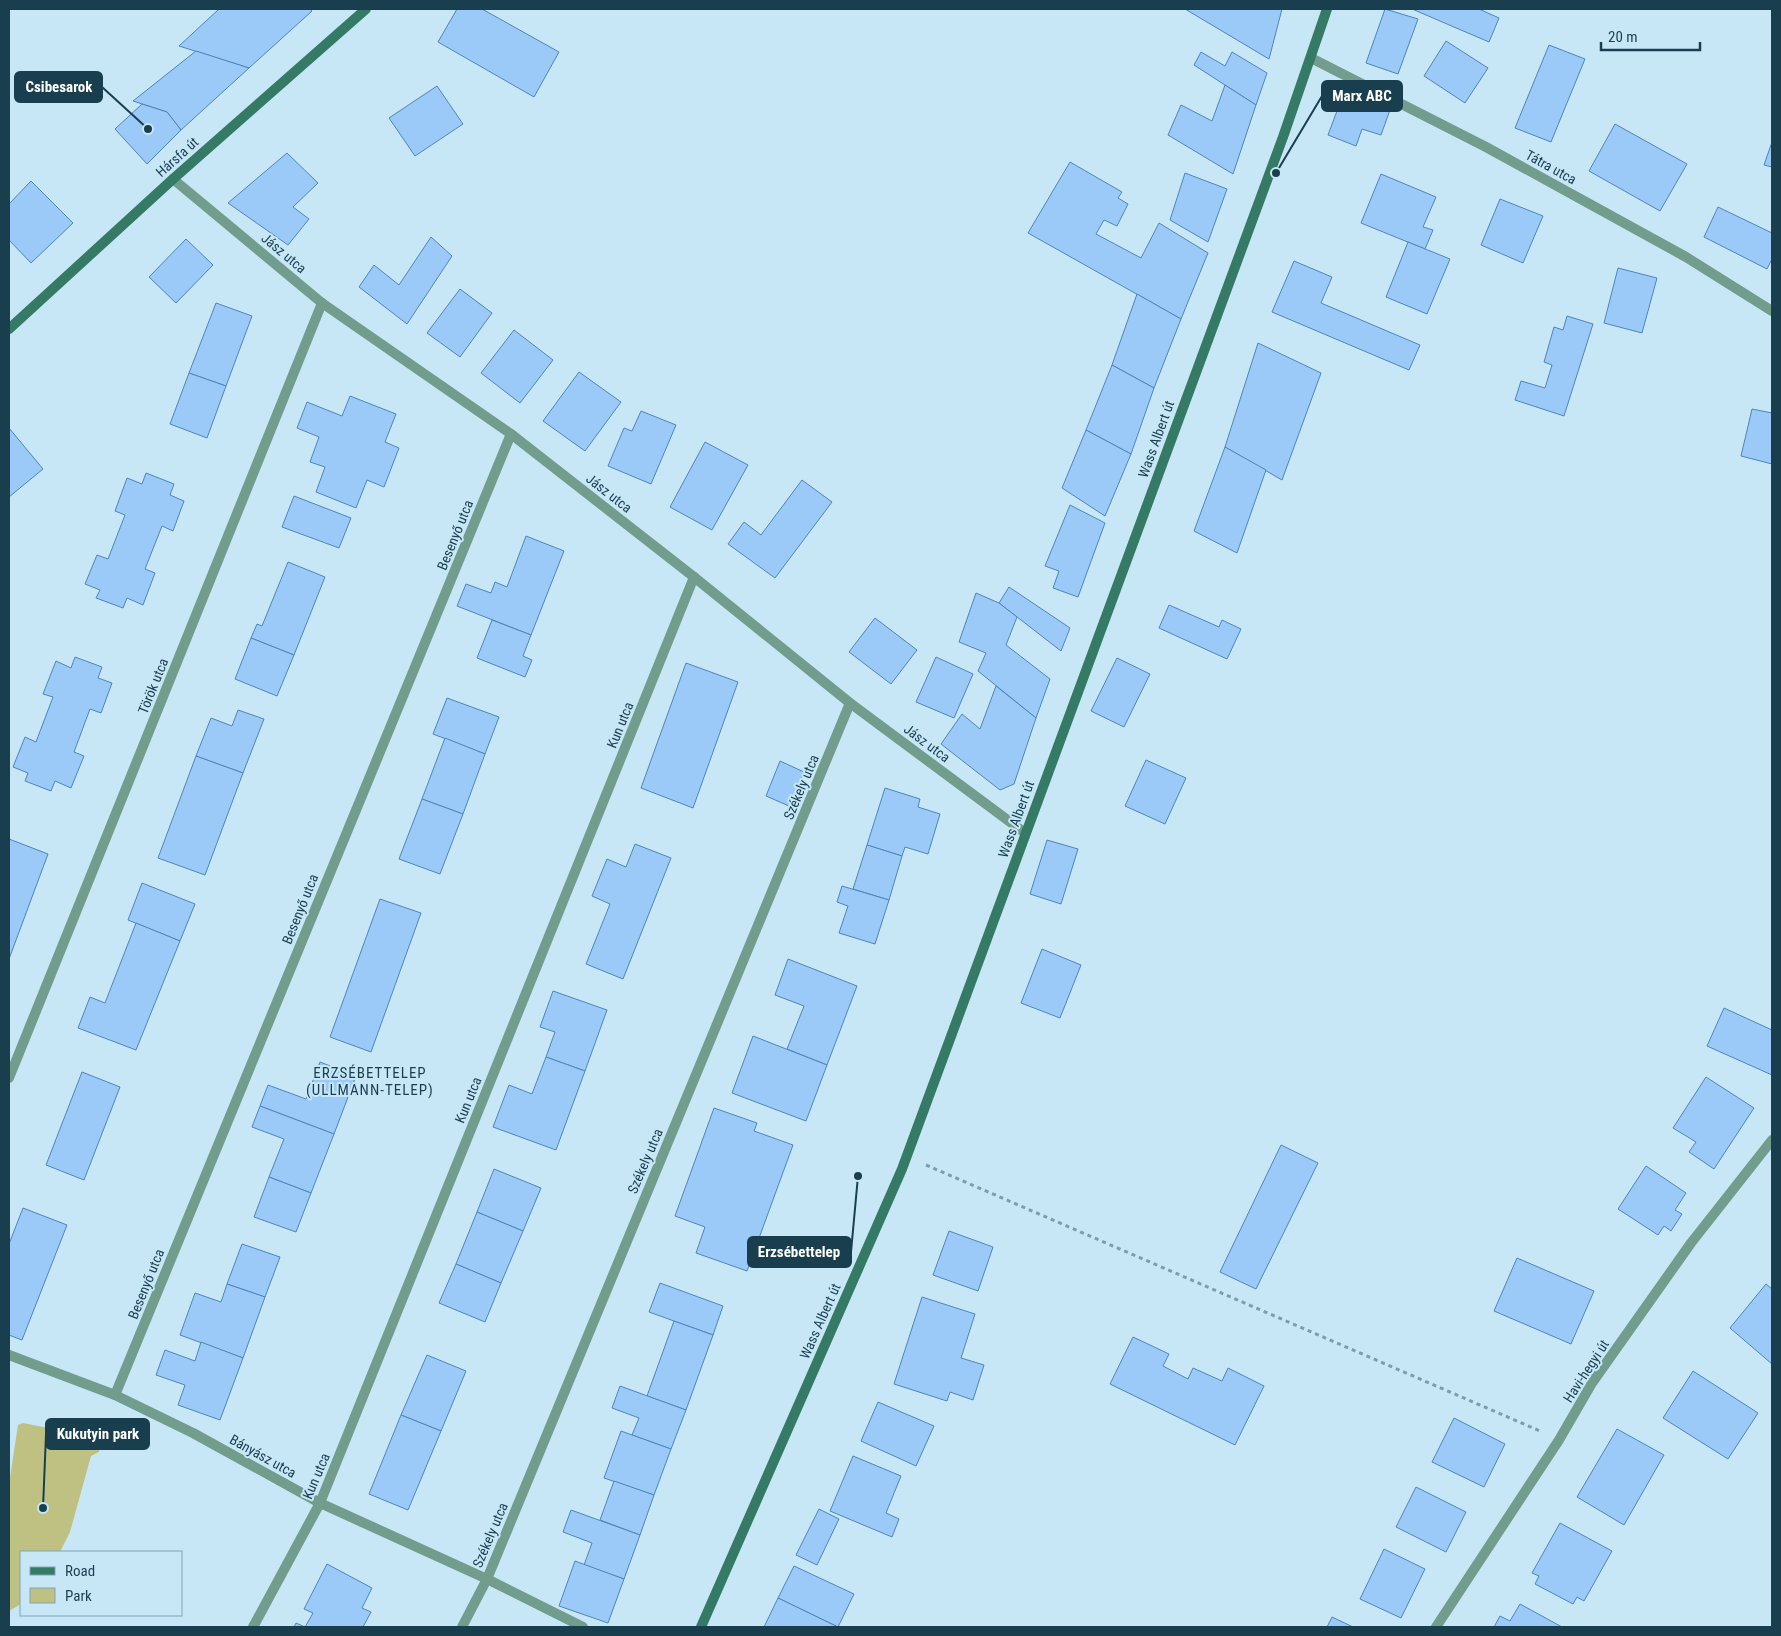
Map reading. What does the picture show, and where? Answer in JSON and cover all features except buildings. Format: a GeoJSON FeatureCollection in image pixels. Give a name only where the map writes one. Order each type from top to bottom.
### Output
{"type":"FeatureCollection","features":[{"type":"Feature","properties":{"kind":"street","name":"Hársfa út"},"geometry":{"type":"LineString","coordinates":[[9,329],[173,179],[366,9]]}},
{"type":"Feature","properties":{"kind":"street","name":"Wass Albert út"},"geometry":{"type":"LineString","coordinates":[[701,1627],[907,1157],[1311,58],[1327,9]]}},
{"type":"Feature","properties":{"kind":"street","name":"Tátra utca"},"geometry":{"type":"LineString","coordinates":[[1311,58],[1494,152],[1686,257],[1772,310]]}},
{"type":"Feature","properties":{"kind":"street","name":"Jász utca"},"geometry":{"type":"LineString","coordinates":[[173,179],[322,303],[511,434],[694,577],[850,703],[1026,833]]}},
{"type":"Feature","properties":{"kind":"street","name":"Török utca"},"geometry":{"type":"LineString","coordinates":[[9,1078],[322,303]]}},
{"type":"Feature","properties":{"kind":"street","name":"Besenyő utca"},"geometry":{"type":"LineString","coordinates":[[115,1395],[511,434]]}},
{"type":"Feature","properties":{"kind":"street","name":"Kun utca"},"geometry":{"type":"LineString","coordinates":[[253,1627],[320,1503],[694,577]]}},
{"type":"Feature","properties":{"kind":"street","name":"Székely utca"},"geometry":{"type":"LineString","coordinates":[[462,1627],[487,1579],[850,703]]}},
{"type":"Feature","properties":{"kind":"street","name":"Havi-hegyi út"},"geometry":{"type":"LineString","coordinates":[[1436,1627],[1559,1440],[1592,1383],[1690,1243],[1772,1140]]}},
{"type":"Feature","properties":{"kind":"street","name":"Bányász utca"},"geometry":{"type":"LineString","coordinates":[[9,1355],[115,1395],[193,1433],[320,1503],[487,1579],[583,1627]]}},
{"type":"Feature","properties":{"kind":"path"},"geometry":{"type":"LineString","coordinates":[[907,1157],[1559,1440]]}},
{"type":"Feature","properties":{"kind":"green space"},"geometry":{"type":"Polygon","coordinates":[[[23,1423],[69,1432],[72,1436],[101,1439],[99,1452],[91,1456],[70,1532],[60,1551],[20,1551],[20,1605],[9,1611],[9,1484],[18,1425],[23,1423]]]}},
{"type":"Feature","properties":{"kind":"place","name":"Csibesarok"},"geometry":{"type":"Point","coordinates":[148,129]}},
{"type":"Feature","properties":{"kind":"place","name":"Marx ABC"},"geometry":{"type":"Point","coordinates":[1276,173]}},
{"type":"Feature","properties":{"kind":"place","name":"Erzsébettelep"},"geometry":{"type":"Point","coordinates":[858,1176]}},
{"type":"Feature","properties":{"kind":"place","name":"Kukutyin park"},"geometry":{"type":"Point","coordinates":[43,1508]}},
{"type":"Feature","properties":{"kind":"district","name":"ERZSÉBETTELEP (ULLMANN-TELEP)"},"geometry":{"type":"Point","coordinates":[370,1082]}}]}
